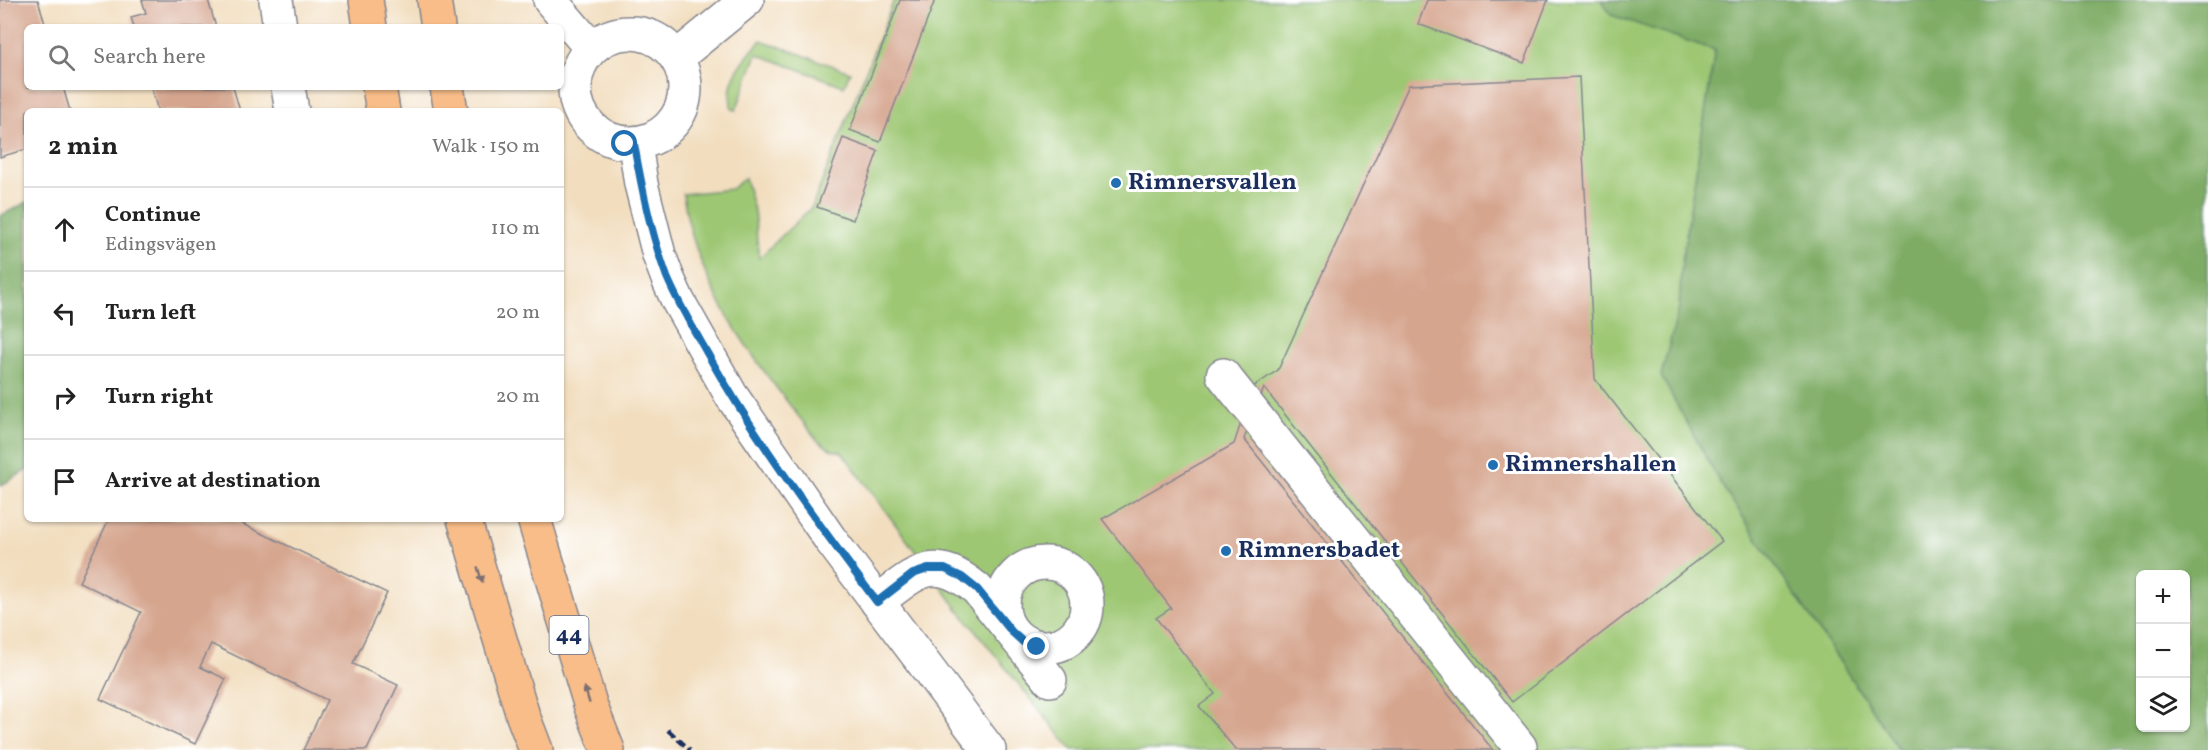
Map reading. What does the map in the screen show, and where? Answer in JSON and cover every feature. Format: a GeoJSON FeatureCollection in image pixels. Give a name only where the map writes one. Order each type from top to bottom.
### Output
{"type":"FeatureCollection","features":[{"type":"Feature","properties":{"kind":"highway"},"geometry":{"type":"LineString","coordinates":[[366,0],[370,24]]}},
{"type":"Feature","properties":{"kind":"highway"},"geometry":{"type":"LineString","coordinates":[[434,0],[438,24]]}},
{"type":"Feature","properties":{"kind":"highway"},"geometry":{"type":"LineString","coordinates":[[380,90],[382,108]]}},
{"type":"Feature","properties":{"kind":"highway"},"geometry":{"type":"LineString","coordinates":[[448,90],[450,108]]}},
{"type":"Feature","properties":{"kind":"highway"},"geometry":{"type":"LineString","coordinates":[[465,522],[523,716],[536,750]]}},
{"type":"Feature","properties":{"kind":"highway","name":"44"},"geometry":{"type":"LineString","coordinates":[[535,522],[591,707],[608,750]]}},
{"type":"Feature","properties":{"kind":"street"},"geometry":{"type":"LineString","coordinates":[[276,0],[280,24]]}},
{"type":"Feature","properties":{"kind":"street"},"geometry":{"type":"LineString","coordinates":[[550,0],[591,48]]}},
{"type":"Feature","properties":{"kind":"street"},"geometry":{"type":"LineString","coordinates":[[676,58],[747,0]]}},
{"type":"Feature","properties":{"kind":"street"},"geometry":{"type":"LineString","coordinates":[[636,33],[655,39],[676,58],[685,86],[684,101],[678,118],[660,135],[634,144],[615,142],[597,134],[579,111],[574,82],[580,64],[591,48],[608,37],[636,33]]}},
{"type":"Feature","properties":{"kind":"street"},"geometry":{"type":"LineString","coordinates":[[288,90],[292,108]]}},
{"type":"Feature","properties":{"kind":"street"},"geometry":{"type":"LineString","coordinates":[[634,144],[641,184],[659,255],[678,301],[731,395],[830,539],[989,750]]}},
{"type":"Feature","properties":{"kind":"street"},"geometry":{"type":"LineString","coordinates":[[1223,375],[1520,747]]}},
{"type":"Feature","properties":{"kind":"street"},"geometry":{"type":"LineString","coordinates":[[877,602],[913,574],[928,569],[945,569],[962,577],[977,589],[1050,680]]}},
{"type":"Feature","properties":{"kind":"green space"},"geometry":{"type":"Polygon","coordinates":[[[894,0],[1602,0],[1611,15],[1715,50],[1682,261],[1679,309],[1661,376],[1721,484],[1899,750],[1072,750],[957,608],[842,452],[832,450],[818,441],[774,385],[753,356],[716,295],[701,263],[690,229],[683,194],[731,189],[745,178],[754,210],[759,258],[812,207],[894,0]]]}},
{"type":"Feature","properties":{"kind":"green space"},"geometry":{"type":"Polygon","coordinates":[[[1602,0],[2208,0],[2208,750],[1899,750],[1721,484],[1661,376],[1679,309],[1682,261],[1715,50],[1611,15],[1602,0]]]}},
{"type":"Feature","properties":{"kind":"green space"},"geometry":{"type":"Polygon","coordinates":[[[761,40],[850,72],[844,86],[757,54],[736,110],[732,109],[730,98],[733,80],[742,64],[761,40]]]}},
{"type":"Feature","properties":{"kind":"green space"},"geometry":{"type":"Polygon","coordinates":[[[24,204],[24,472],[0,486],[0,216],[24,204]]]}},
{"type":"Feature","properties":{"kind":"building"},"geometry":{"type":"Polygon","coordinates":[[[0,0],[38,0],[45,24],[24,24],[24,90],[64,90],[69,108],[24,108],[24,150],[0,157],[0,0]]]}},
{"type":"Feature","properties":{"kind":"building"},"geometry":{"type":"Polygon","coordinates":[[[142,0],[208,0],[215,24],[133,24],[131,17],[146,13],[142,0]]]}},
{"type":"Feature","properties":{"kind":"building"},"geometry":{"type":"Polygon","coordinates":[[[900,0],[935,0],[880,142],[850,130],[900,0]]]}},
{"type":"Feature","properties":{"kind":"building"},"geometry":{"type":"Polygon","coordinates":[[[1427,0],[1548,0],[1524,63],[1418,24],[1427,0]]]}},
{"type":"Feature","properties":{"kind":"building","name":"Rimnershallen"},"geometry":{"type":"Polygon","coordinates":[[[1579,77],[1595,379],[1722,541],[1512,702],[1264,388],[1244,439],[1493,750],[1236,750],[1199,706],[1215,694],[1156,618],[1171,608],[1102,519],[1234,444],[1253,387],[1278,370],[1409,85],[1579,77]]]}},
{"type":"Feature","properties":{"kind":"building"},"geometry":{"type":"Polygon","coordinates":[[[152,90],[234,90],[239,108],[157,108],[152,90]]]}},
{"type":"Feature","properties":{"kind":"building"},"geometry":{"type":"Polygon","coordinates":[[[843,138],[878,151],[853,220],[817,207],[843,138]]]}},
{"type":"Feature","properties":{"kind":"building"},"geometry":{"type":"Polygon","coordinates":[[[108,522],[238,522],[387,593],[353,664],[398,685],[367,750],[303,750],[327,700],[211,644],[200,667],[226,679],[195,744],[100,699],[141,612],[79,582],[108,522]]]}},
{"type":"Feature","properties":{"kind":"railway"},"geometry":{"type":"LineString","coordinates":[[668,730],[690,750]]}},
{"type":"Feature","properties":{"kind":"place","name":"Rimnersvallen"},"geometry":{"type":"Point","coordinates":[1116,183]}},
{"type":"Feature","properties":{"kind":"place","name":"Rimnershallen"},"geometry":{"type":"Point","coordinates":[1493,465]}},
{"type":"Feature","properties":{"kind":"place","name":"Rimnersbadet"},"geometry":{"type":"Point","coordinates":[1226,551]}},
{"type":"Feature","properties":{"kind":"route"},"geometry":{"type":"LineString","coordinates":[[625,144],[634,144],[641,184],[659,255],[678,301],[731,395],[830,539],[877,602],[913,574],[928,569],[945,569],[962,577],[977,589],[1012,632],[1023,642],[1037,647]]}}]}
